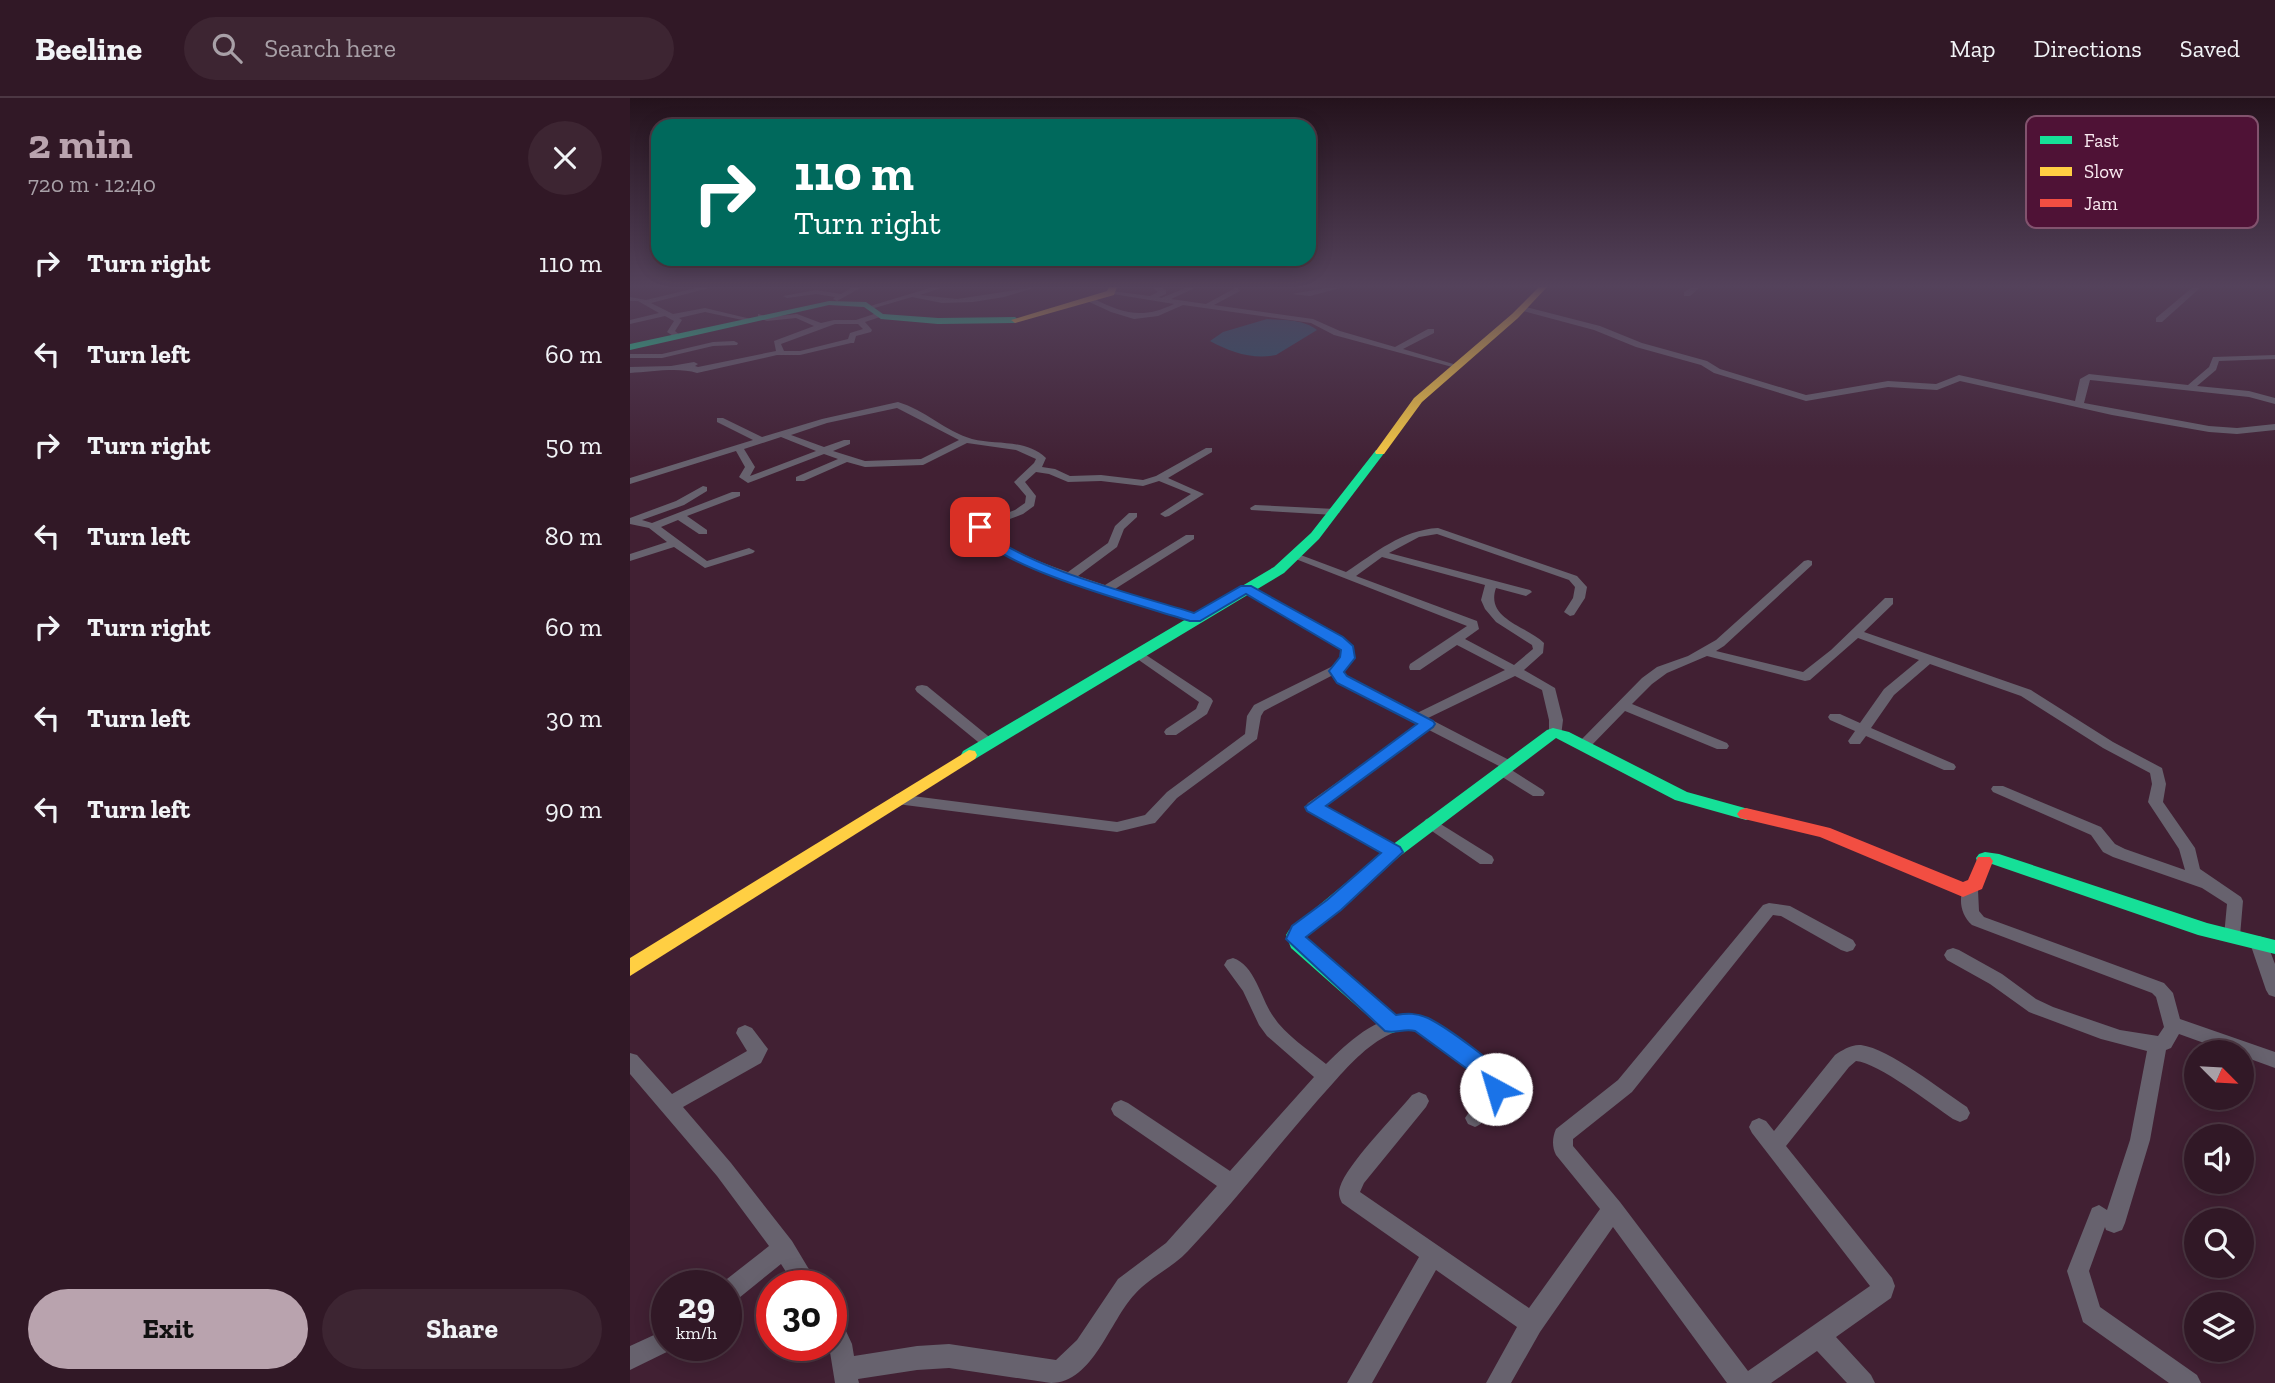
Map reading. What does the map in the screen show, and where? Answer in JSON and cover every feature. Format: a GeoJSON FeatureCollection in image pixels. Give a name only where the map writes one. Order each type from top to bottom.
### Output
{"type":"FeatureCollection","features":[{"type":"Feature","properties":{"kind":"street"},"geometry":{"type":"LineString","coordinates":[[634,349],[662,356],[700,347]]}},
{"type":"Feature","properties":{"kind":"street"},"geometry":{"type":"LineString","coordinates":[[630,370],[687,366],[779,348],[800,354],[828,347]]}},
{"type":"Feature","properties":{"kind":"street"},"geometry":{"type":"LineString","coordinates":[[1385,347],[1456,366]]}},
{"type":"Feature","properties":{"kind":"street"},"geometry":{"type":"LineString","coordinates":[[1395,350],[1401,347]]}},
{"type":"Feature","properties":{"kind":"street"},"geometry":{"type":"LineString","coordinates":[[630,968],[988,743],[1279,570],[1335,512],[1418,400],[1478,347]]}},
{"type":"Feature","properties":{"kind":"street"},"geometry":{"type":"LineString","coordinates":[[1646,347],[1704,363],[1717,371],[1806,398],[1888,384],[1939,387],[1959,378],[2208,429],[2237,431],[2275,426]]}},
{"type":"Feature","properties":{"kind":"street"},"geometry":{"type":"LineString","coordinates":[[2191,387],[2213,368],[2216,359],[2275,357]]}},
{"type":"Feature","properties":{"kind":"street"},"geometry":{"type":"LineString","coordinates":[[2079,404],[2084,379],[2088,377],[2249,394],[2275,401]]}},
{"type":"Feature","properties":{"kind":"street"},"geometry":{"type":"LineString","coordinates":[[630,481],[834,418],[898,405],[966,440],[1034,453],[1041,461],[1019,482],[1031,496],[1030,505],[976,529],[997,547],[1069,577],[1195,618]]}},
{"type":"Feature","properties":{"kind":"street"},"geometry":{"type":"LineString","coordinates":[[720,420],[760,440]]}},
{"type":"Feature","properties":{"kind":"street"},"geometry":{"type":"LineString","coordinates":[[781,434],[865,464],[923,462],[966,440]]}},
{"type":"Feature","properties":{"kind":"street"},"geometry":{"type":"LineString","coordinates":[[738,446],[750,467],[744,477],[748,480],[847,442]]}},
{"type":"Feature","properties":{"kind":"street"},"geometry":{"type":"LineString","coordinates":[[1034,469],[1053,472],[1068,479],[1101,478],[1138,484],[1160,478],[1209,450]]}},
{"type":"Feature","properties":{"kind":"street"},"geometry":{"type":"LineString","coordinates":[[800,479],[846,459]]}},
{"type":"Feature","properties":{"kind":"street"},"geometry":{"type":"LineString","coordinates":[[630,493],[649,475]]}},
{"type":"Feature","properties":{"kind":"street"},"geometry":{"type":"LineString","coordinates":[[1160,478],[1199,494],[1165,514]]}},
{"type":"Feature","properties":{"kind":"street"},"geometry":{"type":"LineString","coordinates":[[704,489],[680,503],[630,521],[653,526],[705,565],[750,551]]}},
{"type":"Feature","properties":{"kind":"street"},"geometry":{"type":"LineString","coordinates":[[653,526],[736,494]]}},
{"type":"Feature","properties":{"kind":"street"},"geometry":{"type":"LineString","coordinates":[[1255,508],[1335,512]]}},
{"type":"Feature","properties":{"kind":"street"},"geometry":{"type":"LineString","coordinates":[[678,515],[703,532]]}},
{"type":"Feature","properties":{"kind":"street"},"geometry":{"type":"LineString","coordinates":[[1069,577],[1113,545],[1119,528],[1133,515]]}},
{"type":"Feature","properties":{"kind":"street"},"geometry":{"type":"LineString","coordinates":[[1349,575],[1426,529],[1438,531],[1573,578],[1581,587],[1579,598],[1570,612]]}},
{"type":"Feature","properties":{"kind":"street"},"geometry":{"type":"LineString","coordinates":[[1108,588],[1190,537]]}},
{"type":"Feature","properties":{"kind":"street"},"geometry":{"type":"LineString","coordinates":[[630,558],[674,542]]}},
{"type":"Feature","properties":{"kind":"street"},"geometry":{"type":"LineString","coordinates":[[1382,554],[1526,592]]}},
{"type":"Feature","properties":{"kind":"street"},"geometry":{"type":"LineString","coordinates":[[1294,556],[1473,624],[1473,629],[1415,667]]}},
{"type":"Feature","properties":{"kind":"street"},"geometry":{"type":"LineString","coordinates":[[1583,746],[1662,670],[1706,652],[1720,643],[1808,563]]}},
{"type":"Feature","properties":{"kind":"street"},"geometry":{"type":"LineString","coordinates":[[1394,852],[1313,807],[1422,721],[1516,670],[1535,656],[1540,645],[1496,615],[1487,598],[1492,583]]}},
{"type":"Feature","properties":{"kind":"street"},"geometry":{"type":"LineString","coordinates":[[897,799],[1117,827],[1146,821],[1172,795],[1252,736],[1255,713],[1259,708],[1338,668],[1348,658],[1348,649],[1338,640],[1246,589]]}},
{"type":"Feature","properties":{"kind":"street"},"geometry":{"type":"LineString","coordinates":[[1706,652],[1805,677],[1813,673],[1889,601]]}},
{"type":"Feature","properties":{"kind":"street"},"geometry":{"type":"LineString","coordinates":[[1856,633],[2041,701],[2108,745],[2157,771],[2159,784],[2155,802],[2187,848],[2193,870],[2199,878],[2217,887],[2235,901],[2232,936]]}},
{"type":"Feature","properties":{"kind":"street"},"geometry":{"type":"LineString","coordinates":[[1457,640],[1548,688],[1556,720],[1556,733]]}},
{"type":"Feature","properties":{"kind":"street"},"geometry":{"type":"LineString","coordinates":[[1137,653],[1206,701],[1202,711],[1171,732]]}},
{"type":"Feature","properties":{"kind":"street"},"geometry":{"type":"LineString","coordinates":[[1858,736],[1889,692],[1929,658]]}},
{"type":"Feature","properties":{"kind":"street"},"geometry":{"type":"LineString","coordinates":[[1338,668],[1337,674],[1342,679],[1505,767],[1538,793]]}},
{"type":"Feature","properties":{"kind":"street"},"geometry":{"type":"LineString","coordinates":[[922,689],[988,743]]}},
{"type":"Feature","properties":{"kind":"street"},"geometry":{"type":"LineString","coordinates":[[1623,705],[1722,747]]}},
{"type":"Feature","properties":{"kind":"street"},"geometry":{"type":"LineString","coordinates":[[1835,717],[1858,736],[1949,767]]}},
{"type":"Feature","properties":{"kind":"street"},"geometry":{"type":"LineString","coordinates":[[1392,1025],[1298,943],[1295,937],[1298,931],[1334,905],[1431,823],[1549,734],[1556,733],[1681,796],[1717,808],[1824,832],[1950,885],[1970,890],[1975,887],[1985,858],[1993,858],[2171,919],[2267,945],[2275,990]]}},
{"type":"Feature","properties":{"kind":"street"},"geometry":{"type":"LineString","coordinates":[[1998,789],[2089,827],[2100,835],[2109,848],[2119,853],[2217,887]]}},
{"type":"Feature","properties":{"kind":"street"},"geometry":{"type":"LineString","coordinates":[[1431,823],[1486,860]]}},
{"type":"Feature","properties":{"kind":"street"},"geometry":{"type":"LineString","coordinates":[[1953,955],[1995,979],[2036,1008],[2134,1042],[2157,1045],[2164,1043],[2173,1027],[2164,993],[2158,988],[1978,921],[1972,917],[1969,910],[1970,890]]}},
{"type":"Feature","properties":{"kind":"street"},"geometry":{"type":"LineString","coordinates":[[1742,1383],[1613,1209],[1563,1149],[1563,1135],[1625,1086],[1769,909],[1784,910],[1847,945]]}},
{"type":"Feature","properties":{"kind":"street"},"geometry":{"type":"LineString","coordinates":[[1233,965],[1250,986],[1269,1026],[1326,1077]]}},
{"type":"Feature","properties":{"kind":"street"},"geometry":{"type":"LineString","coordinates":[[846,1376],[917,1358],[949,1356],[1056,1372],[1064,1370],[1082,1353],[1110,1306],[1127,1286],[1168,1255],[1326,1077],[1356,1047],[1392,1025],[1409,1021],[1422,1025],[1493,1075],[1498,1082],[1496,1089],[1475,1118]]}},
{"type":"Feature","properties":{"kind":"street"},"geometry":{"type":"LineString","coordinates":[[2173,1027],[2193,1029],[2275,1060]]}},
{"type":"Feature","properties":{"kind":"street"},"geometry":{"type":"LineString","coordinates":[[670,1105],[754,1057],[759,1049],[745,1033]]}},
{"type":"Feature","properties":{"kind":"street"},"geometry":{"type":"LineString","coordinates":[[2157,1045],[2140,1140],[2106,1219],[2078,1271],[2091,1314],[2189,1383]]}},
{"type":"Feature","properties":{"kind":"street"},"geometry":{"type":"LineString","coordinates":[[1774,1146],[1842,1061],[1857,1053],[1880,1063],[1960,1113]]}},
{"type":"Feature","properties":{"kind":"street"},"geometry":{"type":"LineString","coordinates":[[630,1060],[670,1105],[784,1248],[798,1270]]}},
{"type":"Feature","properties":{"kind":"street"},"geometry":{"type":"LineString","coordinates":[[1419,1101],[1365,1166],[1348,1193],[1352,1200],[1532,1324]]}},
{"type":"Feature","properties":{"kind":"street"},"geometry":{"type":"LineString","coordinates":[[1121,1109],[1231,1184]]}},
{"type":"Feature","properties":{"kind":"street"},"geometry":{"type":"LineString","coordinates":[[1751,1383],[1883,1290],[1884,1286],[1759,1127]]}},
{"type":"Feature","properties":{"kind":"street"},"geometry":{"type":"LineString","coordinates":[[1498,1383],[1532,1324],[1613,1209]]}},
{"type":"Feature","properties":{"kind":"street"},"geometry":{"type":"LineString","coordinates":[[742,1281],[784,1248]]}},
{"type":"Feature","properties":{"kind":"street"},"geometry":{"type":"LineString","coordinates":[[1359,1383],[1432,1255]]}},
{"type":"Feature","properties":{"kind":"street"},"geometry":{"type":"LineString","coordinates":[[1819,1336],[1863,1383]]}},
{"type":"Feature","properties":{"kind":"street"},"geometry":{"type":"LineString","coordinates":[[630,1358],[651,1348]]}},
{"type":"Feature","properties":{"kind":"water"},"geometry":{"type":"Polygon","coordinates":[[[1222,347],[1289,347],[1276,355],[1267,356],[1242,354],[1222,347]]]}},
{"type":"Feature","properties":{"kind":"traffic: fast"},"geometry":{"type":"LineString","coordinates":[[969,755],[1279,570],[1315,536],[1380,452]]}},
{"type":"Feature","properties":{"kind":"traffic: fast"},"geometry":{"type":"LineString","coordinates":[[1392,1025],[1298,943],[1296,935],[1394,852],[1553,733],[1563,735],[1681,796],[1746,814]]}},
{"type":"Feature","properties":{"kind":"traffic: fast"},"geometry":{"type":"LineString","coordinates":[[1984,861],[1985,858],[1993,858],[2205,930],[2275,947]]}},
{"type":"Feature","properties":{"kind":"traffic: slow"},"geometry":{"type":"LineString","coordinates":[[1380,452],[1418,400],[1479,347]]}},
{"type":"Feature","properties":{"kind":"traffic: slow"},"geometry":{"type":"LineString","coordinates":[[630,968],[969,755]]}},
{"type":"Feature","properties":{"kind":"traffic: jam"},"geometry":{"type":"LineString","coordinates":[[1746,814],[1824,832],[1963,890],[1976,884],[1984,861]]}},
{"type":"Feature","properties":{"kind":"route"},"geometry":{"type":"LineString","coordinates":[[980,527],[976,528],[977,530],[992,544],[1046,569],[1195,618],[1246,589],[1338,640],[1348,649],[1348,658],[1337,671],[1342,679],[1428,724],[1313,807],[1394,852],[1334,905],[1298,931],[1295,939],[1392,1025],[1415,1021],[1422,1025],[1493,1075],[1498,1082],[1496,1089]]}}]}
